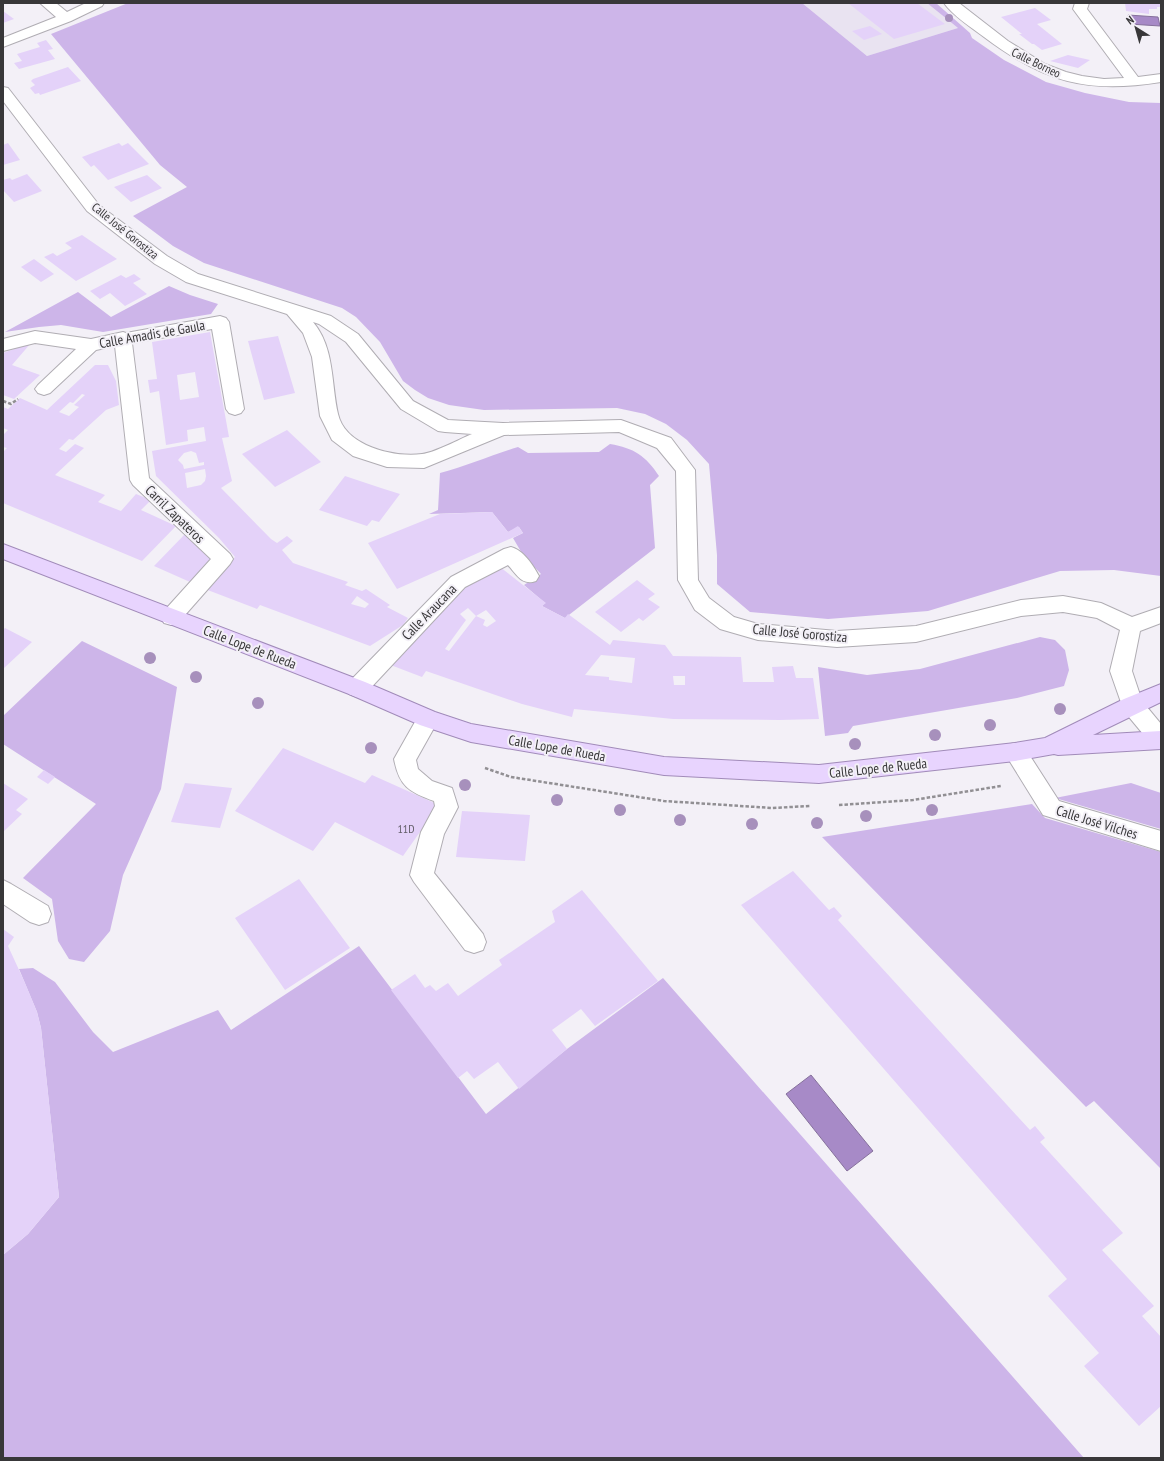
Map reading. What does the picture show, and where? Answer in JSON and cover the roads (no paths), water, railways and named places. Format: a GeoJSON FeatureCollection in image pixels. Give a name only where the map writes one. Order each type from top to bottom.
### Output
{"type":"FeatureCollection","features":[{"type":"Feature","properties":{"kind":"main road","name":"Calle Lope de Rueda"},"geometry":{"type":"LineString","coordinates":[[3,552],[357,688],[428,718],[471,733],[664,766],[819,774],[1014,752],[1048,747],[1132,705],[1161,693]]}},
{"type":"Feature","properties":{"kind":"main road"},"geometry":{"type":"LineString","coordinates":[[1048,747],[1161,740]]}},
{"type":"Feature","properties":{"kind":"street"},"geometry":{"type":"LineString","coordinates":[[47,3],[66,18]]}},
{"type":"Feature","properties":{"kind":"street"},"geometry":{"type":"LineString","coordinates":[[3,43],[66,18],[97,3]]}},
{"type":"Feature","properties":{"kind":"street","name":"Calle Borneo"},"geometry":{"type":"LineString","coordinates":[[951,3],[1015,54],[1055,74],[1103,83],[1134,82],[1161,78]]}},
{"type":"Feature","properties":{"kind":"street"},"geometry":{"type":"LineString","coordinates":[[1082,3],[1080,9],[1134,82]]}},
{"type":"Feature","properties":{"kind":"street","name":"Calle José Gorostiza"},"geometry":{"type":"LineString","coordinates":[[3,91],[93,208],[161,260],[192,278],[325,320],[352,338],[407,405],[445,426],[503,429],[621,426],[664,443],[685,470],[688,580],[702,604],[727,623],[758,632],[837,639],[908,635],[1021,608],[1063,604],[1101,611],[1131,626]]}},
{"type":"Feature","properties":{"kind":"street","name":"Calle José Gorostiza"},"geometry":{"type":"LineString","coordinates":[[292,309],[311,330],[321,357],[329,416],[339,435],[360,451],[387,460],[424,461],[503,429]]}},
{"type":"Feature","properties":{"kind":"street","name":"Calle Amadis de Gaula"},"geometry":{"type":"LineString","coordinates":[[3,345],[35,337],[91,345],[123,338],[220,322],[235,409]]}},
{"type":"Feature","properties":{"kind":"street","name":"Carril Zapateros"},"geometry":{"type":"LineString","coordinates":[[123,338],[140,480],[223,559],[171,617]]}},
{"type":"Feature","properties":{"kind":"street","name":"Calle Amadis de Gaula"},"geometry":{"type":"LineString","coordinates":[[44,389],[91,345]]}},
{"type":"Feature","properties":{"kind":"street","name":"Calle Araucana"},"geometry":{"type":"LineString","coordinates":[[357,688],[458,582],[510,554],[529,576]]}},
{"type":"Feature","properties":{"kind":"street"},"geometry":{"type":"LineString","coordinates":[[1161,615],[1131,626],[1121,671],[1132,705],[1161,740]]}},
{"type":"Feature","properties":{"kind":"street"},"geometry":{"type":"LineString","coordinates":[[428,718],[405,759],[408,774],[424,788],[444,795],[447,807],[433,832],[422,875],[474,942]]}},
{"type":"Feature","properties":{"kind":"street","name":"Calle José Vilches"},"geometry":{"type":"LineString","coordinates":[[1014,752],[1051,808],[1161,841]]}},
{"type":"Feature","properties":{"kind":"street"},"geometry":{"type":"LineString","coordinates":[[3,891],[39,914]]}}]}
